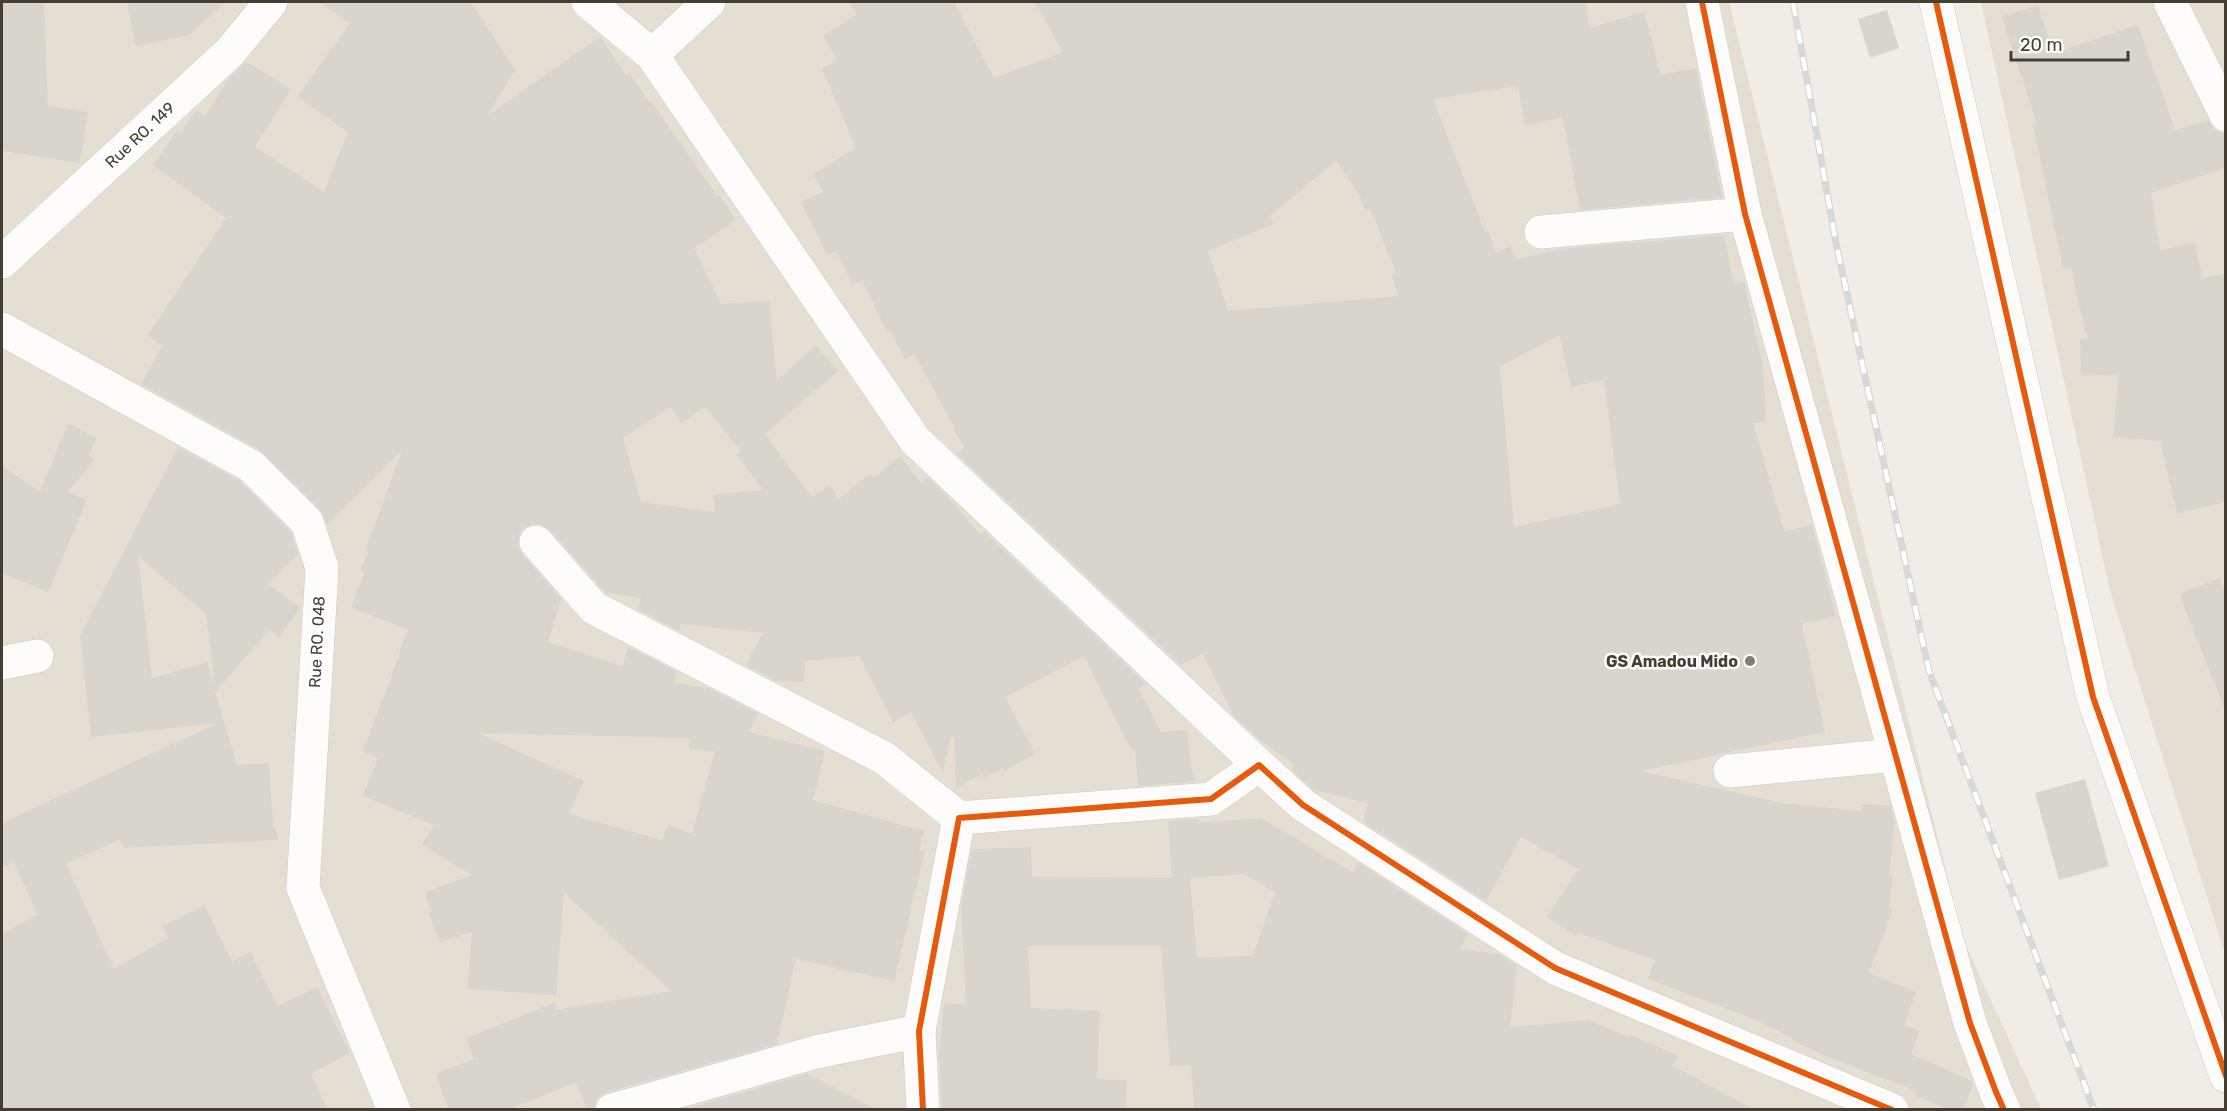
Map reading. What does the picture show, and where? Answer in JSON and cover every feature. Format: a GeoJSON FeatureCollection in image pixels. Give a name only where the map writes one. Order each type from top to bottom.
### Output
{"type":"FeatureCollection","features":[{"type":"Feature","properties":{"kind":"street","name":"Rue RO. 149"},"geometry":{"type":"LineString","coordinates":[[2,262],[230,52],[271,2]]}},
{"type":"Feature","properties":{"kind":"street"},"geometry":{"type":"LineString","coordinates":[[588,2],[652,56],[915,440],[1303,805],[1555,968],[1892,1110]]}},
{"type":"Feature","properties":{"kind":"street"},"geometry":{"type":"LineString","coordinates":[[652,56],[709,2]]}},
{"type":"Feature","properties":{"kind":"street"},"geometry":{"type":"LineString","coordinates":[[1702,2],[1745,214],[1970,1023],[2004,1110]]}},
{"type":"Feature","properties":{"kind":"street"},"geometry":{"type":"LineString","coordinates":[[1936,2],[2093,697],[2226,1076]]}},
{"type":"Feature","properties":{"kind":"street"},"geometry":{"type":"LineString","coordinates":[[2170,2],[2226,115]]}},
{"type":"Feature","properties":{"kind":"street"},"geometry":{"type":"LineString","coordinates":[[1541,232],[1745,214]]}},
{"type":"Feature","properties":{"kind":"street","name":"Rue RO. 048"},"geometry":{"type":"LineString","coordinates":[[2,329],[251,466],[307,522],[322,568],[303,888],[394,1110]]}},
{"type":"Feature","properties":{"kind":"street"},"geometry":{"type":"LineString","coordinates":[[536,542],[594,608],[884,758],[959,818],[1210,800],[1259,765]]}},
{"type":"Feature","properties":{"kind":"street"},"geometry":{"type":"LineString","coordinates":[[2,663],[37,656]]}},
{"type":"Feature","properties":{"kind":"street"},"geometry":{"type":"LineString","coordinates":[[1730,771],[1895,754]]}},
{"type":"Feature","properties":{"kind":"street"},"geometry":{"type":"LineString","coordinates":[[923,1110],[919,1031],[959,818]]}},
{"type":"Feature","properties":{"kind":"street"},"geometry":{"type":"LineString","coordinates":[[612,1110],[816,1052],[919,1031]]}},
{"type":"Feature","properties":{"kind":"shaded area"},"geometry":{"type":"Polygon","coordinates":[[[2,2],[1729,2],[1963,939],[2041,1109],[2,1110],[2,2]]]}},
{"type":"Feature","properties":{"kind":"shaded area"},"geometry":{"type":"Polygon","coordinates":[[[1981,2],[2225,2],[2225,954],[2110,591],[1981,2]]]}},
{"type":"Feature","properties":{"kind":"building"},"geometry":{"type":"Polygon","coordinates":[[[2,2],[44,2],[48,106],[88,112],[80,163],[2,151],[2,2]]]}},
{"type":"Feature","properties":{"kind":"building"},"geometry":{"type":"Polygon","coordinates":[[[127,2],[225,2],[189,35],[136,46],[127,2]]]}},
{"type":"Feature","properties":{"kind":"building"},"geometry":{"type":"Polygon","coordinates":[[[319,2],[471,2],[515,70],[488,115],[600,37],[626,75],[629,73],[650,103],[652,102],[736,220],[694,248],[721,304],[769,301],[777,380],[816,345],[838,371],[765,434],[812,498],[830,485],[839,499],[870,474],[873,478],[900,456],[921,483],[928,478],[981,535],[985,532],[1146,684],[1138,688],[1161,732],[1187,730],[1193,778],[1198,781],[1138,786],[1135,750],[1131,749],[1084,656],[1005,697],[1035,754],[1004,771],[1003,768],[984,779],[982,774],[956,788],[954,737],[951,737],[943,773],[911,712],[893,722],[859,656],[805,661],[804,682],[776,681],[746,665],[763,633],[680,624],[679,631],[638,609],[641,598],[606,593],[550,530],[541,524],[532,524],[523,528],[519,535],[518,546],[522,554],[561,599],[548,642],[623,666],[628,647],[676,671],[675,683],[708,688],[758,714],[749,732],[825,751],[813,800],[924,831],[919,851],[925,851],[894,981],[796,959],[777,1044],[607,1092],[598,1097],[594,1110],[587,1110],[576,1082],[508,1110],[449,1110],[435,1074],[474,1059],[466,1038],[556,1002],[555,1010],[671,991],[564,893],[556,995],[467,989],[472,932],[440,942],[429,913],[432,912],[425,892],[472,875],[422,845],[434,825],[363,796],[378,758],[363,751],[407,629],[351,608],[365,571],[361,570],[369,550],[366,549],[402,451],[327,524],[320,509],[260,450],[141,384],[162,346],[148,335],[226,218],[153,165],[177,130],[181,133],[196,110],[205,116],[229,78],[246,62],[291,89],[255,147],[324,192],[348,132],[297,97],[350,23],[319,2]],[[671,407],[623,438],[641,502],[715,512],[713,495],[763,490],[737,455],[741,452],[706,407],[681,423],[671,407]],[[477,733],[584,781],[569,814],[662,840],[668,825],[692,834],[715,751],[689,749],[689,738],[477,733]]]}},
{"type":"Feature","properties":{"kind":"building"},"geometry":{"type":"Polygon","coordinates":[[[848,2],[954,2],[994,78],[1063,52],[1035,2],[1586,2],[1589,28],[1644,12],[1661,75],[1696,68],[1722,197],[1580,210],[1563,117],[1525,125],[1518,86],[1433,99],[1485,232],[1488,231],[1496,253],[1510,246],[1517,259],[1559,249],[1724,235],[1734,284],[1744,282],[1763,367],[1766,422],[1753,423],[1784,531],[1812,525],[1836,616],[1802,624],[1825,732],[1641,771],[1782,803],[1861,811],[1862,804],[1890,806],[1895,822],[1889,875],[1893,875],[1889,907],[1893,909],[1869,973],[1916,992],[1904,1025],[1920,1031],[1911,1054],[1972,1081],[1973,1085],[1963,1110],[1949,1110],[1915,1095],[1916,1091],[1826,1056],[1761,1022],[1648,979],[1655,960],[1578,933],[1576,936],[1547,917],[1578,869],[1521,837],[1486,901],[1364,822],[1367,803],[1314,790],[1292,770],[1294,764],[1261,741],[1234,716],[1203,654],[1181,665],[957,454],[965,447],[953,429],[955,428],[914,354],[905,359],[890,330],[887,332],[862,280],[853,284],[836,251],[827,255],[801,202],[823,192],[813,174],[856,148],[822,68],[833,63],[832,60],[837,58],[823,36],[857,14],[848,2]],[[1336,161],[1270,216],[1273,224],[1208,251],[1228,311],[1399,296],[1391,275],[1396,273],[1370,208],[1365,210],[1359,194],[1336,161]],[[1560,335],[1500,366],[1514,527],[1620,504],[1604,380],[1571,387],[1560,335]]]}},
{"type":"Feature","properties":{"kind":"building"},"geometry":{"type":"Polygon","coordinates":[[[2038,5],[2053,53],[2138,25],[2175,130],[2208,120],[2215,130],[2226,134],[2226,168],[2151,193],[2160,250],[2195,243],[2202,278],[2226,273],[2226,502],[2177,513],[2160,441],[2113,437],[2119,374],[2081,376],[2080,339],[2087,339],[2071,268],[2063,269],[2033,124],[2037,124],[2002,17],[2038,5]]]}},
{"type":"Feature","properties":{"kind":"building"},"geometry":{"type":"Polygon","coordinates":[[[1887,10],[1899,48],[1870,58],[1858,19],[1887,10]]]}},
{"type":"Feature","properties":{"kind":"building"},"geometry":{"type":"Polygon","coordinates":[[[68,423],[97,439],[88,455],[94,460],[68,492],[87,500],[48,592],[2,573],[2,466],[40,492],[68,423]]]}},
{"type":"Feature","properties":{"kind":"building"},"geometry":{"type":"Polygon","coordinates":[[[178,447],[240,481],[291,532],[298,554],[268,583],[300,608],[279,638],[270,630],[215,692],[237,765],[269,763],[273,824],[279,840],[124,848],[120,839],[66,864],[114,969],[168,938],[162,926],[204,905],[232,962],[250,952],[278,1006],[317,987],[350,1053],[311,1074],[328,1110],[2,1110],[2,935],[37,914],[14,862],[2,867],[2,823],[218,723],[91,737],[80,636],[178,447]],[[138,556],[152,678],[207,662],[215,689],[206,614],[138,556]]]}},
{"type":"Feature","properties":{"kind":"building"},"geometry":{"type":"Polygon","coordinates":[[[2219,578],[2226,595],[2226,707],[2224,707],[2179,594],[2219,578]]]}},
{"type":"Feature","properties":{"kind":"building"},"geometry":{"type":"Polygon","coordinates":[[[2085,779],[2109,866],[2059,880],[2035,793],[2085,779]]]}},
{"type":"Feature","properties":{"kind":"building"},"geometry":{"type":"Polygon","coordinates":[[[1261,818],[1354,873],[1357,862],[1468,934],[1460,949],[1498,954],[1517,966],[1510,1027],[1588,1020],[1628,1037],[1629,1034],[1678,1056],[1673,1066],[1756,1110],[1194,1110],[1191,1065],[1170,1066],[1161,946],[1028,946],[1031,1008],[1100,1011],[1097,1079],[1127,1080],[1126,1110],[942,1110],[939,1056],[944,1003],[966,1005],[961,907],[972,849],[1031,847],[1032,877],[1172,878],[1168,821],[1198,819],[1198,823],[1261,818]],[[1244,874],[1190,878],[1197,958],[1253,956],[1275,892],[1244,874]]]}},
{"type":"Feature","properties":{"kind":"building"},"geometry":{"type":"Polygon","coordinates":[[[807,1074],[878,1110],[682,1110],[807,1074]]]}},
{"type":"Feature","properties":{"kind":"railway"},"geometry":{"type":"LineString","coordinates":[[1793,2],[1836,243],[1929,671],[2094,1110]]}},
{"type":"Feature","properties":{"kind":"cycle path"},"geometry":{"type":"LineString","coordinates":[[1702,2],[1745,214],[1970,1023],[2004,1110]]}},
{"type":"Feature","properties":{"kind":"cycle path"},"geometry":{"type":"LineString","coordinates":[[1936,2],[2093,697],[2226,1076]]}},
{"type":"Feature","properties":{"kind":"cycle path"},"geometry":{"type":"LineString","coordinates":[[923,1110],[919,1031],[959,818],[1211,799],[1259,765],[1303,805],[1555,968],[1892,1110]]}},
{"type":"Feature","properties":{"kind":"place","name":"GS Amadou Mido"},"geometry":{"type":"Point","coordinates":[1750,661]}}]}
